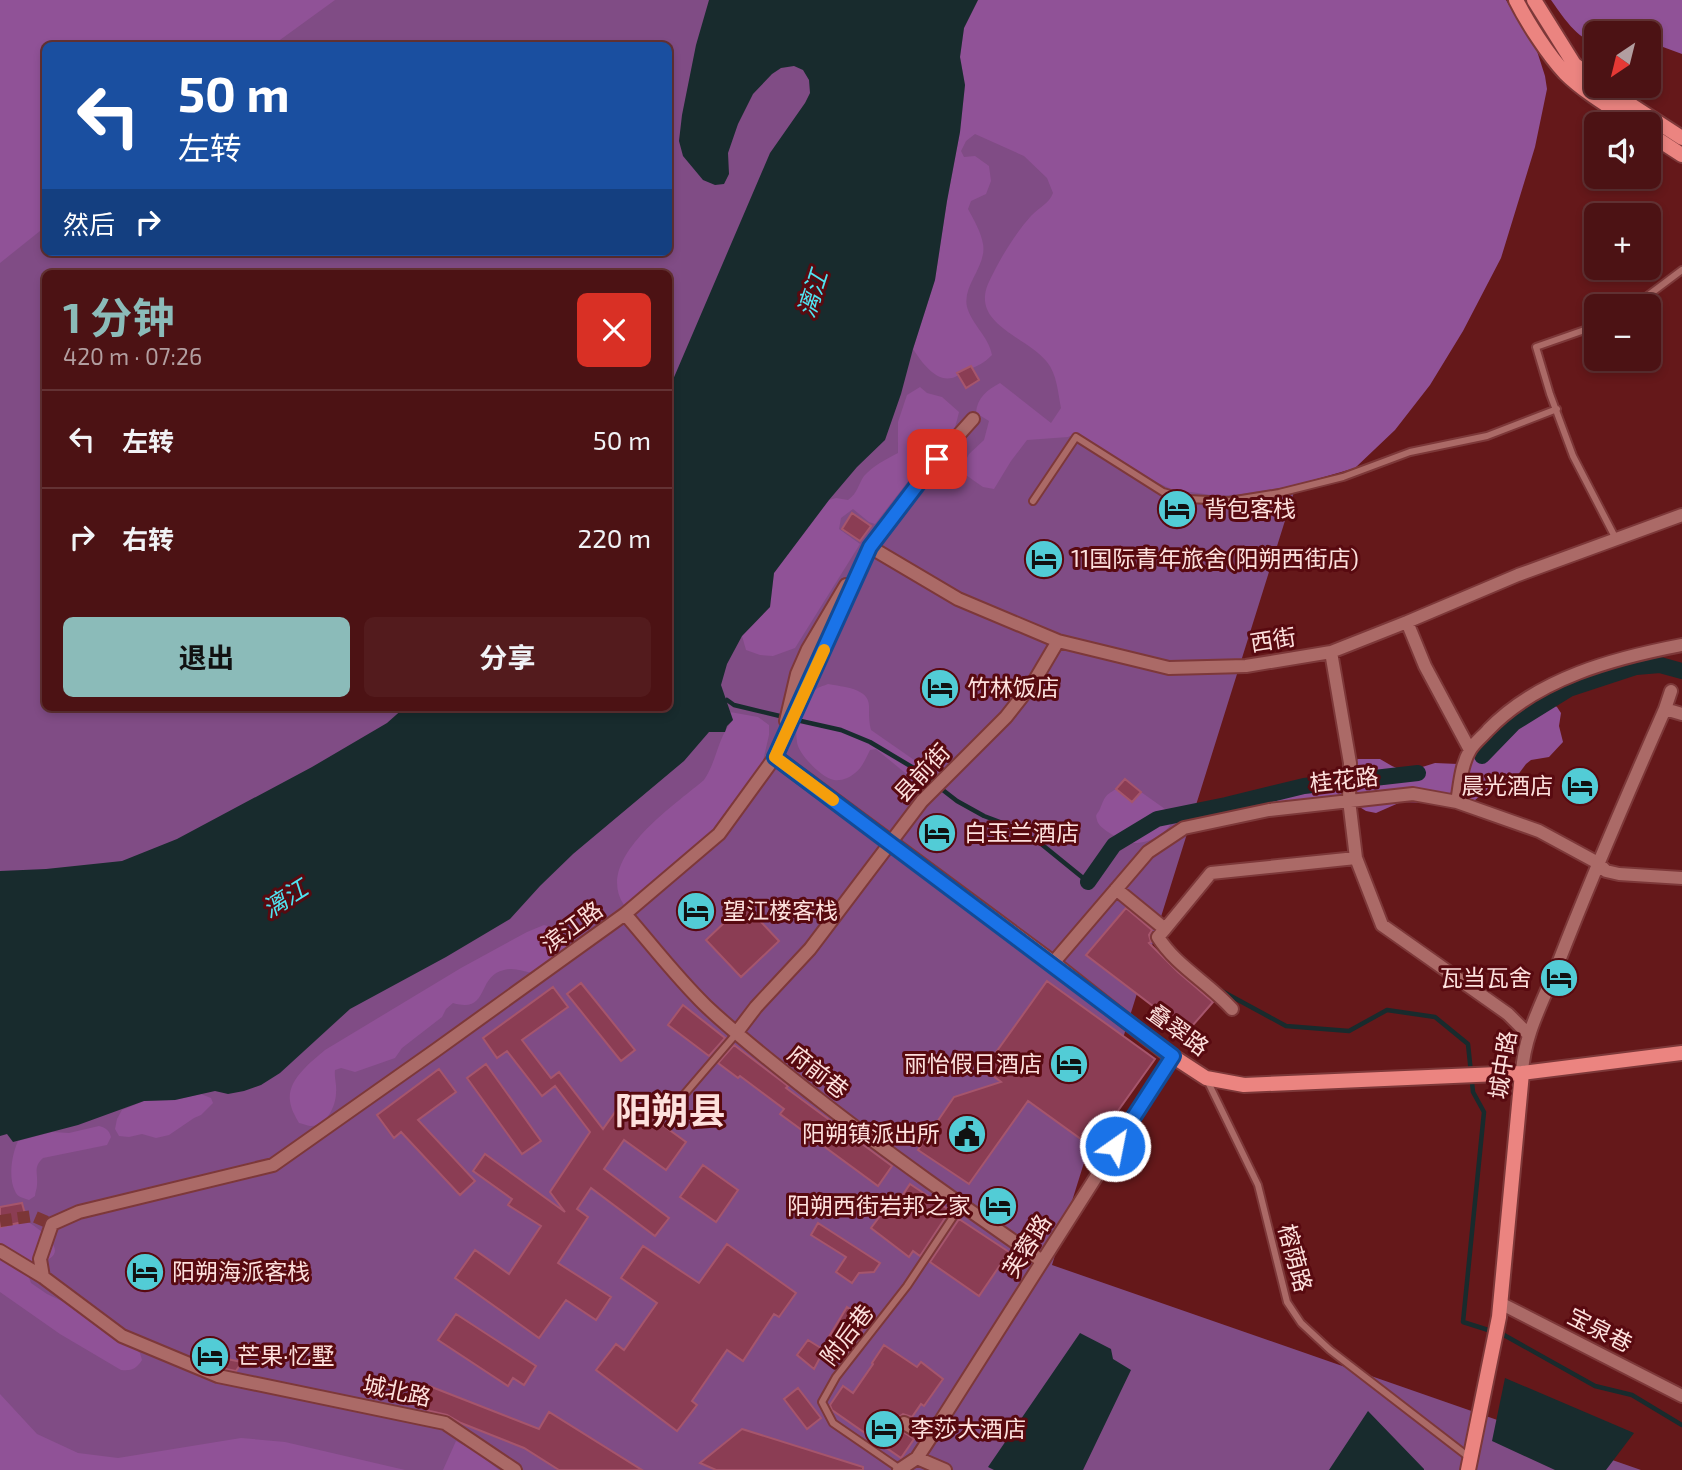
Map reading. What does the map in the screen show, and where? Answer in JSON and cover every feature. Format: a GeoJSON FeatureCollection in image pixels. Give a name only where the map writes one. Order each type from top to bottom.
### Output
{"type":"FeatureCollection","features":[{"type":"Feature","properties":{"kind":"street"},"geometry":{"type":"LineString","coordinates":[[1516,0],[1539,39],[1565,73],[1617,112]]}},
{"type":"Feature","properties":{"kind":"street"},"geometry":{"type":"LineString","coordinates":[[1534,0],[1574,64],[1584,72]]}},
{"type":"Feature","properties":{"kind":"street"},"geometry":{"type":"LineString","coordinates":[[1620,98],[1682,138]]}},
{"type":"Feature","properties":{"kind":"street"},"geometry":{"type":"LineString","coordinates":[[1661,141],[1682,155]]}},
{"type":"Feature","properties":{"kind":"street","name":"滨江路"},"geometry":{"type":"LineString","coordinates":[[43,1277],[40,1259],[52,1224],[79,1212],[273,1165],[625,914],[719,834],[775,757],[797,674],[808,649],[870,547],[937,459],[973,419]]}},
{"type":"Feature","properties":{"kind":"street","name":"西街"},"geometry":{"type":"LineString","coordinates":[[870,547],[958,599],[1058,641],[1170,668],[1246,666],[1331,652],[1518,575],[1682,515]]}},
{"type":"Feature","properties":{"kind":"street"},"geometry":{"type":"LineString","coordinates":[[870,547],[775,757],[1173,1056],[930,1438],[904,1423]]}},
{"type":"Feature","properties":{"kind":"street"},"geometry":{"type":"LineString","coordinates":[[1407,622],[1425,666],[1470,750]]}},
{"type":"Feature","properties":{"kind":"street","name":"县前街"},"geometry":{"type":"LineString","coordinates":[[737,1032],[755,1007],[810,948],[922,801],[1006,717],[1035,680],[1058,641]]}},
{"type":"Feature","properties":{"kind":"street"},"geometry":{"type":"LineString","coordinates":[[1457,802],[1470,750],[1498,720],[1534,694],[1600,664],[1682,645]]}},
{"type":"Feature","properties":{"kind":"street"},"geometry":{"type":"LineString","coordinates":[[1331,652],[1350,763],[1349,800],[1356,858],[1382,925],[1508,1014],[1528,1034]]}},
{"type":"Feature","properties":{"kind":"street","name":"城中路"},"geometry":{"type":"LineString","coordinates":[[1470,1464],[1499,1310],[1523,1054],[1528,1034],[1671,691]]}},
{"type":"Feature","properties":{"kind":"street"},"geometry":{"type":"LineString","coordinates":[[1665,709],[1682,714]]}},
{"type":"Feature","properties":{"kind":"street","name":"叠翠路"},"geometry":{"type":"LineString","coordinates":[[775,757],[1053,963],[1173,1056],[1206,1077],[1244,1085],[1522,1073],[1682,1054]]}},
{"type":"Feature","properties":{"kind":"street","name":"桂花路"},"geometry":{"type":"LineString","coordinates":[[1053,963],[1148,852],[1184,828],[1269,810],[1413,794],[1457,802],[1539,831],[1598,863],[1606,871],[1682,878]]}},
{"type":"Feature","properties":{"kind":"street"},"geometry":{"type":"LineString","coordinates":[[1232,1009],[1167,950],[1158,937],[1211,873],[1356,858]]}},
{"type":"Feature","properties":{"kind":"street"},"geometry":{"type":"LineString","coordinates":[[1115,891],[1165,929]]}},
{"type":"Feature","properties":{"kind":"street","name":"府前巷"},"geometry":{"type":"LineString","coordinates":[[625,914],[687,987],[781,1070],[961,1205],[1042,1261]]}},
{"type":"Feature","properties":{"kind":"street","name":"芙蓉路"},"geometry":{"type":"LineString","coordinates":[[917,1458],[1173,1056]]}},
{"type":"Feature","properties":{"kind":"street","name":"城北路"},"geometry":{"type":"LineString","coordinates":[[0,1251],[43,1277],[122,1336],[218,1376],[444,1423],[515,1470]]}},
{"type":"Feature","properties":{"kind":"street","name":"宝泉巷"},"geometry":{"type":"LineString","coordinates":[[1499,1310],[1682,1396]]}},
{"type":"Feature","properties":{"kind":"street"},"geometry":{"type":"LineString","coordinates":[[900,1469],[917,1458],[945,1470]]}},
{"type":"Feature","properties":{"kind":"lane"},"geometry":{"type":"LineString","coordinates":[[1650,294],[1682,270]]}},
{"type":"Feature","properties":{"kind":"lane"},"geometry":{"type":"LineString","coordinates":[[1584,330],[1536,347],[1573,456],[1616,538]]}},
{"type":"Feature","properties":{"kind":"lane"},"geometry":{"type":"LineString","coordinates":[[1033,501],[1076,437],[1163,492],[1188,499],[1229,501],[1279,493],[1343,477],[1410,452],[1487,436],[1557,409]]}},
{"type":"Feature","properties":{"kind":"lane"},"geometry":{"type":"LineString","coordinates":[[670,1111],[737,1032]]}},
{"type":"Feature","properties":{"kind":"lane","name":"榕荫路"},"geometry":{"type":"LineString","coordinates":[[1206,1077],[1258,1185],[1287,1302],[1301,1323],[1330,1350],[1470,1464]]}},
{"type":"Feature","properties":{"kind":"lane","name":"附后巷"},"geometry":{"type":"LineString","coordinates":[[900,1469],[833,1423],[822,1402],[836,1377],[907,1286],[961,1205]]}},
{"type":"Feature","properties":{"kind":"shaded area"},"geometry":{"type":"Polygon","coordinates":[[[0,0],[1448,0],[1052,1265],[1641,1470],[0,1470],[0,0]]]}},
{"type":"Feature","properties":{"kind":"shaded area"},"geometry":{"type":"Polygon","coordinates":[[[0,0],[335,0],[277,42],[42,42],[42,229],[0,263],[0,0]]]}},
{"type":"Feature","properties":{"kind":"shaded area"},"geometry":{"type":"Polygon","coordinates":[[[978,0],[1506,0],[1537,51],[1547,89],[1535,147],[1501,258],[1463,331],[1430,385],[1395,430],[1355,468],[1293,486],[1242,494],[1218,496],[1178,492],[1158,483],[1077,433],[1068,437],[1027,440],[994,489],[983,487],[960,471],[969,454],[984,440],[989,421],[976,413],[978,403],[995,386],[1000,383],[1051,423],[1061,408],[1057,384],[1047,362],[994,320],[987,310],[985,298],[988,284],[1007,248],[1025,223],[1053,193],[1047,178],[1024,156],[975,134],[966,141],[961,151],[964,157],[975,156],[989,166],[991,181],[986,194],[971,201],[968,209],[981,235],[983,252],[966,299],[973,320],[988,342],[992,355],[978,366],[946,378],[929,370],[913,349],[935,280],[960,132],[965,85],[960,57],[964,28],[978,0]]]}},
{"type":"Feature","properties":{"kind":"shaded area"},"geometry":{"type":"Polygon","coordinates":[[[1551,0],[1682,0],[1682,54],[1661,47],[1661,21],[1584,21],[1584,38],[1570,26],[1551,0]]]}},
{"type":"Feature","properties":{"kind":"shaded area"},"geometry":{"type":"Polygon","coordinates":[[[920,387],[927,393],[942,397],[959,412],[952,435],[938,451],[921,454],[918,458],[919,467],[875,524],[853,509],[841,518],[839,529],[860,544],[795,648],[773,656],[746,650],[742,636],[770,607],[774,573],[829,500],[848,500],[868,472],[898,453],[898,422],[907,395],[920,387]]]}},
{"type":"Feature","properties":{"kind":"shaded area"},"geometry":{"type":"Polygon","coordinates":[[[828,684],[854,690],[865,696],[871,730],[917,762],[922,769],[919,781],[915,781],[876,749],[870,750],[857,771],[843,780],[829,778],[811,765],[798,747],[798,722],[809,696],[817,688],[828,684]]]}},
{"type":"Feature","properties":{"kind":"shaded area"},"geometry":{"type":"Polygon","coordinates":[[[1543,698],[1561,713],[1559,726],[1563,742],[1549,757],[1531,760],[1514,780],[1508,784],[1494,785],[1475,800],[1401,802],[1376,813],[1366,811],[1342,796],[1239,809],[1222,816],[1206,815],[1208,812],[1294,792],[1332,777],[1358,759],[1380,759],[1401,770],[1435,763],[1458,764],[1475,754],[1501,728],[1543,698]]]}},
{"type":"Feature","properties":{"kind":"shaded area"},"geometry":{"type":"Polygon","coordinates":[[[730,712],[758,717],[769,725],[763,761],[714,830],[630,906],[624,905],[617,887],[619,870],[628,852],[658,818],[704,780],[724,733],[733,720],[730,712]]]}},
{"type":"Feature","properties":{"kind":"shaded area"},"geometry":{"type":"Polygon","coordinates":[[[1116,789],[1141,792],[1165,809],[1173,818],[1168,828],[1158,837],[1133,843],[1112,834],[1098,824],[1096,815],[1105,797],[1116,789]]]}},
{"type":"Feature","properties":{"kind":"shaded area"},"geometry":{"type":"Polygon","coordinates":[[[544,925],[555,928],[568,941],[568,947],[532,973],[511,969],[495,974],[489,979],[478,999],[465,1005],[453,1003],[442,1017],[402,1048],[395,1058],[355,1072],[341,1068],[335,1070],[336,1098],[329,1115],[316,1125],[299,1123],[291,1104],[292,1086],[301,1072],[325,1050],[461,968],[544,925]]]}},
{"type":"Feature","properties":{"kind":"shaded area"},"geometry":{"type":"Polygon","coordinates":[[[201,1094],[211,1098],[213,1103],[201,1115],[169,1135],[156,1138],[142,1134],[119,1136],[115,1129],[122,1110],[144,1101],[175,1100],[201,1094]]]}},
{"type":"Feature","properties":{"kind":"shaded area"},"geometry":{"type":"Polygon","coordinates":[[[99,1126],[107,1130],[111,1137],[107,1145],[43,1158],[37,1167],[35,1196],[29,1200],[17,1195],[11,1172],[18,1141],[52,1132],[69,1133],[99,1126]]]}},
{"type":"Feature","properties":{"kind":"shaded area"},"geometry":{"type":"Polygon","coordinates":[[[27,1221],[48,1238],[55,1249],[49,1259],[32,1264],[28,1275],[31,1283],[133,1347],[140,1353],[142,1360],[136,1367],[121,1370],[60,1334],[0,1292],[0,1227],[27,1221]]]}},
{"type":"Feature","properties":{"kind":"shaded area"},"geometry":{"type":"Polygon","coordinates":[[[0,1394],[37,1434],[78,1453],[118,1458],[241,1438],[285,1442],[405,1470],[0,1470],[0,1394]]]}},
{"type":"Feature","properties":{"kind":"shaded area"},"geometry":{"type":"Polygon","coordinates":[[[456,1441],[475,1451],[499,1470],[443,1470],[456,1441]]]}},
{"type":"Feature","properties":{"kind":"water","name":"漓江"},"geometry":{"type":"Polygon","coordinates":[[[709,0],[978,0],[964,28],[960,57],[965,85],[960,132],[935,280],[901,394],[885,440],[829,500],[774,573],[770,607],[742,636],[727,664],[721,685],[733,720],[725,732],[709,732],[684,761],[573,854],[510,919],[350,1009],[280,1073],[261,1085],[228,1094],[215,1091],[175,1100],[144,1101],[78,1125],[13,1142],[7,1134],[0,1136],[0,871],[122,861],[177,839],[312,767],[387,723],[400,711],[672,711],[672,382],[770,153],[810,93],[809,80],[803,70],[794,66],[781,68],[772,74],[753,94],[738,124],[728,153],[729,174],[724,184],[715,185],[703,180],[683,156],[679,141],[696,45],[709,0]]]}},
{"type":"Feature","properties":{"kind":"water"},"geometry":{"type":"Polygon","coordinates":[[[1080,1333],[1111,1349],[1113,1359],[1131,1370],[1083,1470],[994,1470],[988,1467],[1080,1333]]]}},
{"type":"Feature","properties":{"kind":"water"},"geometry":{"type":"Polygon","coordinates":[[[1505,1378],[1634,1433],[1606,1470],[1555,1470],[1492,1441],[1505,1378]]]}},
{"type":"Feature","properties":{"kind":"water"},"geometry":{"type":"Polygon","coordinates":[[[1368,1411],[1424,1469],[1424,1470],[1329,1470],[1368,1411]]]}},
{"type":"Feature","properties":{"kind":"building"},"geometry":{"type":"Polygon","coordinates":[[[971,366],[979,380],[966,388],[957,373],[971,366]]]}},
{"type":"Feature","properties":{"kind":"building"},"geometry":{"type":"Polygon","coordinates":[[[852,513],[871,526],[860,541],[842,529],[852,513]]]}},
{"type":"Feature","properties":{"kind":"building"},"geometry":{"type":"Polygon","coordinates":[[[1125,779],[1141,792],[1132,802],[1116,789],[1125,779]]]}},
{"type":"Feature","properties":{"kind":"building"},"geometry":{"type":"Polygon","coordinates":[[[744,904],[779,941],[741,977],[706,940],[744,904]]]}},
{"type":"Feature","properties":{"kind":"building"},"geometry":{"type":"Polygon","coordinates":[[[1126,908],[1152,930],[1149,943],[1213,1002],[1187,1032],[1086,955],[1126,908]]]}},
{"type":"Feature","properties":{"kind":"building","name":"丽怡假日酒店"},"geometry":{"type":"Polygon","coordinates":[[[1047,981],[1155,1059],[1092,1147],[1028,1101],[969,1184],[918,1150],[954,1097],[1001,1082],[984,1069],[1047,981]]]}},
{"type":"Feature","properties":{"kind":"building"},"geometry":{"type":"Polygon","coordinates":[[[581,983],[635,1050],[621,1061],[567,994],[581,983]]]}},
{"type":"Feature","properties":{"kind":"building"},"geometry":{"type":"Polygon","coordinates":[[[553,987],[568,1007],[522,1040],[551,1078],[559,1072],[603,1129],[625,1098],[686,1142],[666,1170],[624,1140],[604,1169],[669,1218],[655,1236],[591,1188],[577,1209],[588,1217],[558,1263],[611,1297],[596,1320],[566,1300],[539,1338],[455,1278],[475,1250],[509,1274],[541,1226],[508,1205],[512,1199],[473,1171],[485,1154],[565,1212],[550,1192],[590,1132],[555,1086],[542,1096],[507,1051],[497,1058],[483,1038],[553,987]]]}},
{"type":"Feature","properties":{"kind":"building"},"geometry":{"type":"Polygon","coordinates":[[[683,1005],[725,1038],[709,1056],[668,1025],[683,1005]]]}},
{"type":"Feature","properties":{"kind":"building"},"geometry":{"type":"Polygon","coordinates":[[[734,1045],[788,1086],[786,1088],[892,1166],[878,1186],[780,1114],[784,1109],[718,1063],[734,1045]]]}},
{"type":"Feature","properties":{"kind":"building"},"geometry":{"type":"Polygon","coordinates":[[[486,1064],[541,1141],[522,1154],[467,1078],[486,1064]]]}},
{"type":"Feature","properties":{"kind":"building"},"geometry":{"type":"Polygon","coordinates":[[[439,1069],[456,1092],[418,1120],[475,1181],[460,1195],[401,1132],[394,1138],[377,1115],[439,1069]]]}},
{"type":"Feature","properties":{"kind":"building"},"geometry":{"type":"Polygon","coordinates":[[[703,1165],[738,1190],[716,1222],[680,1197],[703,1165]]]}},
{"type":"Feature","properties":{"kind":"building"},"geometry":{"type":"Polygon","coordinates":[[[910,1184],[949,1212],[920,1256],[913,1251],[909,1257],[871,1228],[889,1204],[894,1208],[910,1184]]]}},
{"type":"Feature","properties":{"kind":"building"},"geometry":{"type":"Polygon","coordinates":[[[22,1203],[27,1221],[0,1227],[0,1207],[22,1203]]]}},
{"type":"Feature","properties":{"kind":"building"},"geometry":{"type":"Polygon","coordinates":[[[959,1219],[1009,1252],[979,1296],[930,1262],[959,1219]]]}},
{"type":"Feature","properties":{"kind":"building"},"geometry":{"type":"Polygon","coordinates":[[[818,1223],[880,1263],[874,1272],[859,1273],[852,1283],[836,1272],[846,1257],[811,1235],[818,1223]]]}},
{"type":"Feature","properties":{"kind":"building"},"geometry":{"type":"Polygon","coordinates":[[[727,1244],[796,1293],[779,1317],[774,1314],[743,1361],[727,1350],[692,1401],[697,1405],[677,1431],[596,1370],[616,1344],[624,1350],[657,1303],[621,1278],[643,1246],[699,1283],[727,1244]]]}},
{"type":"Feature","properties":{"kind":"building"},"geometry":{"type":"Polygon","coordinates":[[[847,1307],[868,1321],[847,1353],[827,1340],[847,1307]]]}},
{"type":"Feature","properties":{"kind":"building"},"geometry":{"type":"Polygon","coordinates":[[[456,1314],[536,1366],[524,1385],[513,1378],[508,1386],[438,1340],[456,1314]]]}},
{"type":"Feature","properties":{"kind":"building"},"geometry":{"type":"Polygon","coordinates":[[[808,1340],[824,1350],[814,1369],[797,1355],[808,1340]]]}},
{"type":"Feature","properties":{"kind":"building","name":"芒果·忆墅"},"geometry":{"type":"Polygon","coordinates":[[[202,1342],[227,1359],[242,1362],[236,1371],[201,1359],[193,1354],[202,1342]]]}},
{"type":"Feature","properties":{"kind":"building"},"geometry":{"type":"Polygon","coordinates":[[[884,1345],[917,1367],[921,1362],[943,1379],[924,1406],[921,1404],[912,1417],[903,1414],[896,1419],[897,1428],[914,1439],[901,1458],[832,1410],[830,1405],[843,1386],[853,1393],[884,1345]]]}},
{"type":"Feature","properties":{"kind":"building"},"geometry":{"type":"Polygon","coordinates":[[[424,1384],[539,1429],[549,1412],[642,1470],[559,1470],[524,1448],[447,1415],[415,1405],[424,1384]]]}},
{"type":"Feature","properties":{"kind":"building"},"geometry":{"type":"Polygon","coordinates":[[[798,1388],[821,1418],[807,1429],[784,1399],[798,1388]]]}},
{"type":"Feature","properties":{"kind":"building"},"geometry":{"type":"Polygon","coordinates":[[[742,1429],[863,1467],[863,1470],[716,1470],[700,1463],[742,1429]]]}},
{"type":"Feature","properties":{"kind":"waterway"},"geometry":{"type":"LineString","coordinates":[[1482,756],[1514,723],[1569,689],[1636,667],[1660,665],[1682,671]]}},
{"type":"Feature","properties":{"kind":"waterway"},"geometry":{"type":"LineString","coordinates":[[727,700],[734,705],[784,717]]}},
{"type":"Feature","properties":{"kind":"waterway"},"geometry":{"type":"LineString","coordinates":[[792,719],[841,730],[870,742],[917,770],[957,801],[1040,843],[1088,882]]}},
{"type":"Feature","properties":{"kind":"waterway"},"geometry":{"type":"LineString","coordinates":[[1088,882],[1114,845],[1157,819],[1304,786],[1418,773]]}},
{"type":"Feature","properties":{"kind":"waterway"},"geometry":{"type":"LineString","coordinates":[[1218,989],[1286,1026],[1349,1031],[1387,1010],[1435,1017],[1468,1044],[1473,1092],[1484,1112],[1463,1322],[1504,1335],[1595,1386],[1632,1395],[1682,1425]]}},
{"type":"Feature","properties":{"kind":"tunnel"},"geometry":{"type":"LineString","coordinates":[[0,1221],[33,1216],[52,1224]]}},
{"type":"Feature","properties":{"kind":"slow traffic"},"geometry":{"type":"LineString","coordinates":[[824,650],[775,757],[833,800]]}},
{"type":"Feature","properties":{"kind":"place","name":"背包客栈"},"geometry":{"type":"Point","coordinates":[1177,509]}},
{"type":"Feature","properties":{"kind":"place","name":"11国际青年旅舍(阳朔西街店)"},"geometry":{"type":"Point","coordinates":[1044,559]}},
{"type":"Feature","properties":{"kind":"place","name":"竹林饭店"},"geometry":{"type":"Point","coordinates":[940,688]}},
{"type":"Feature","properties":{"kind":"place","name":"晨光酒店"},"geometry":{"type":"Point","coordinates":[1580,786]}},
{"type":"Feature","properties":{"kind":"place","name":"白玉兰酒店"},"geometry":{"type":"Point","coordinates":[937,833]}},
{"type":"Feature","properties":{"kind":"place","name":"望江楼客栈"},"geometry":{"type":"Point","coordinates":[696,911]}},
{"type":"Feature","properties":{"kind":"place","name":"瓦当瓦舍"},"geometry":{"type":"Point","coordinates":[1559,978]}},
{"type":"Feature","properties":{"kind":"place","name":"丽怡假日酒店"},"geometry":{"type":"Point","coordinates":[1069,1064]}},
{"type":"Feature","properties":{"kind":"place","name":"阳朔镇派出所"},"geometry":{"type":"Point","coordinates":[967,1134]}},
{"type":"Feature","properties":{"kind":"place","name":"阳朔西街岩邦之家"},"geometry":{"type":"Point","coordinates":[998,1206]}},
{"type":"Feature","properties":{"kind":"place","name":"阳朔海派客栈"},"geometry":{"type":"Point","coordinates":[145,1272]}},
{"type":"Feature","properties":{"kind":"place","name":"芒果·忆墅"},"geometry":{"type":"Point","coordinates":[210,1356]}},
{"type":"Feature","properties":{"kind":"place","name":"李莎大酒店"},"geometry":{"type":"Point","coordinates":[884,1429]}},
{"type":"Feature","properties":{"kind":"district","name":"阳朔县"},"geometry":{"type":"Point","coordinates":[670,1111]}},
{"type":"Feature","properties":{"kind":"route"},"geometry":{"type":"LineString","coordinates":[[937,459],[870,547],[775,757],[1173,1056],[1115,1146]]}}]}
